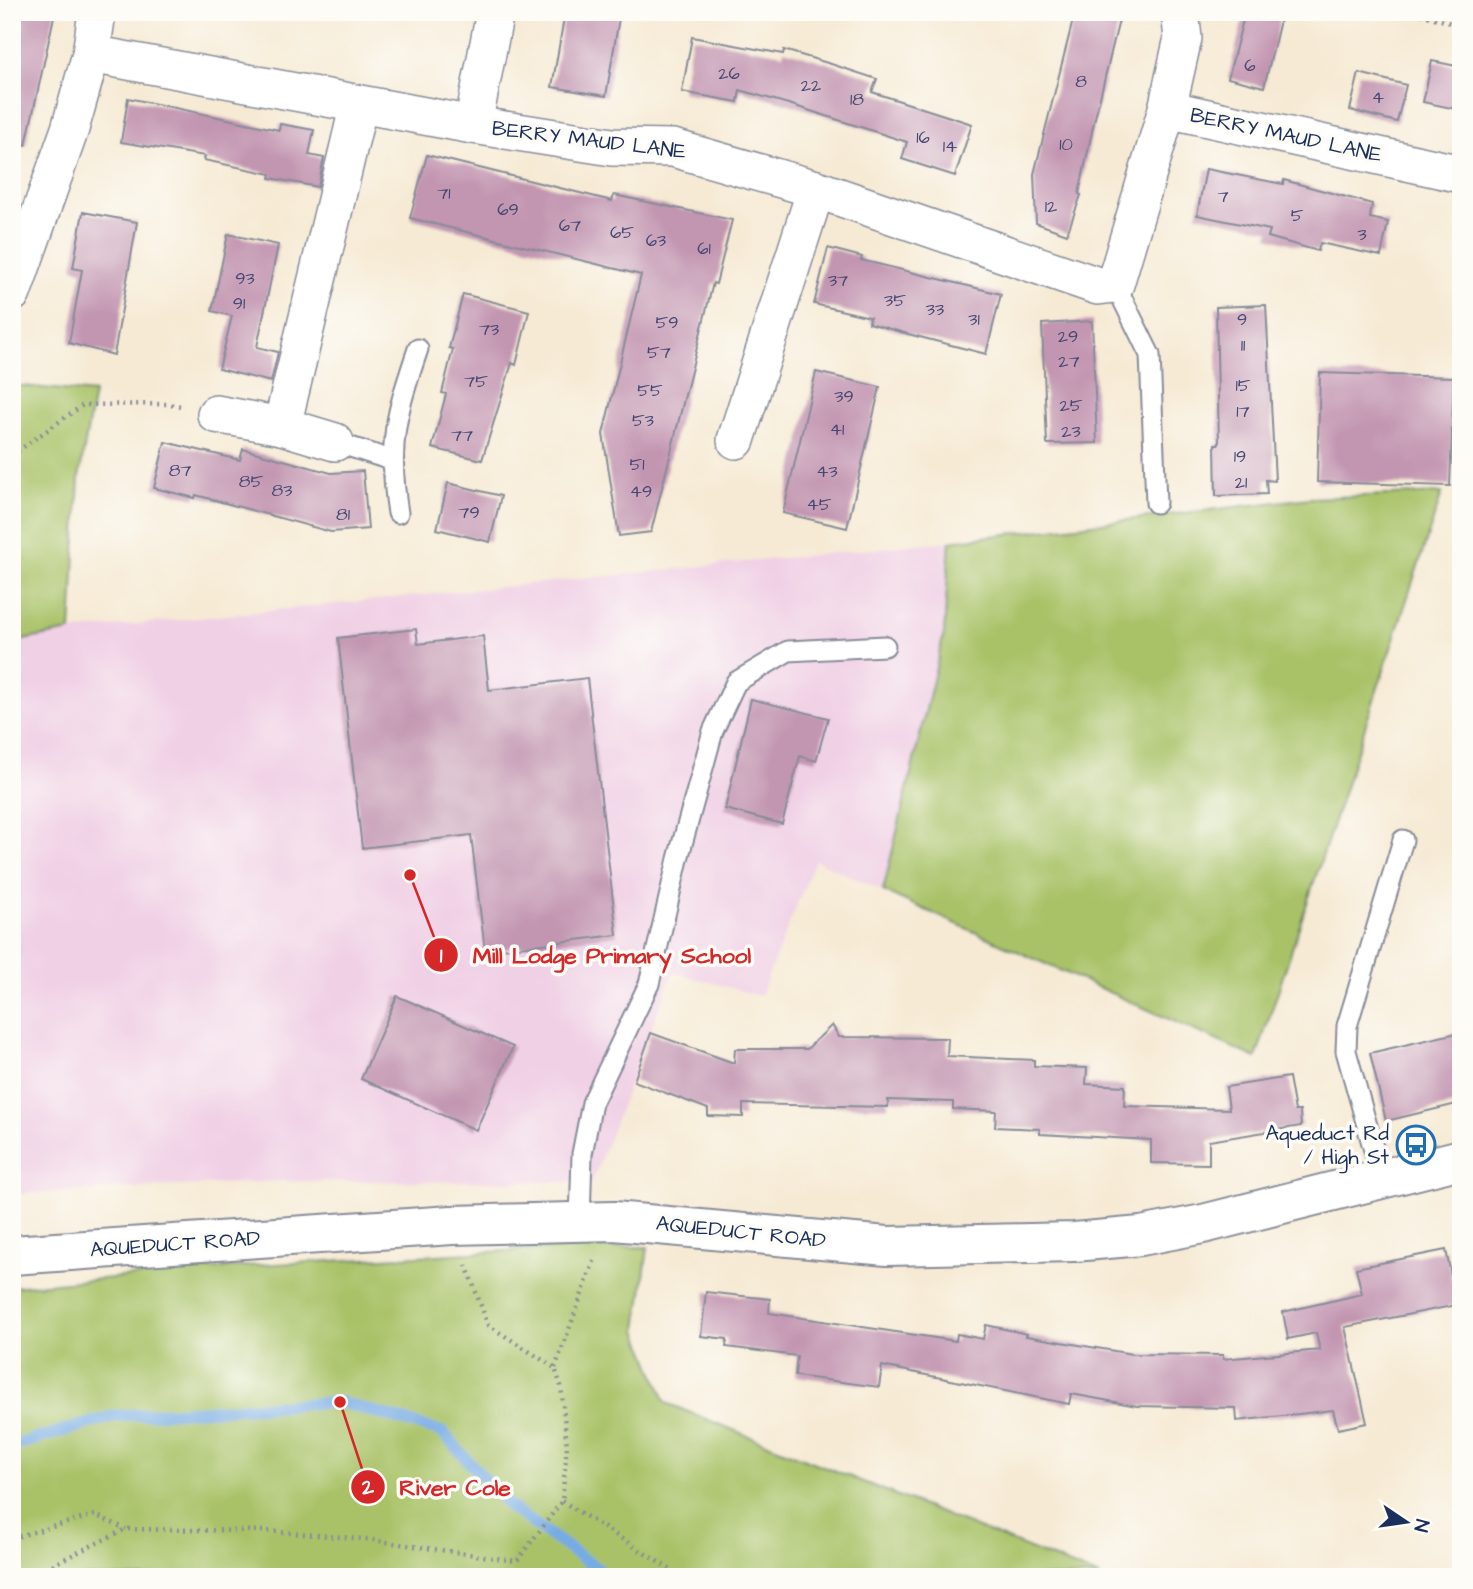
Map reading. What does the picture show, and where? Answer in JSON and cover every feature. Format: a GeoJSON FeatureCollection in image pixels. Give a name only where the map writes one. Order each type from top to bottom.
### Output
{"type":"FeatureCollection","features":[{"type":"Feature","properties":{"kind":"street"},"geometry":{"type":"LineString","coordinates":[[12,293],[70,130],[91,54],[97,12]]}},
{"type":"Feature","properties":{"kind":"street"},"geometry":{"type":"LineString","coordinates":[[473,125],[495,12]]}},
{"type":"Feature","properties":{"kind":"street"},"geometry":{"type":"LineString","coordinates":[[1167,109],[1183,38],[1180,12]]}},
{"type":"Feature","properties":{"kind":"street","name":"BERRY MAUD LANE"},"geometry":{"type":"LineString","coordinates":[[91,54],[473,125],[612,147],[673,148],[816,189],[1098,286],[1115,284],[1167,109],[1461,174]]}},
{"type":"Feature","properties":{"kind":"street"},"geometry":{"type":"LineString","coordinates":[[282,426],[359,104]]}},
{"type":"Feature","properties":{"kind":"street"},"geometry":{"type":"LineString","coordinates":[[736,440],[816,189]]}},
{"type":"Feature","properties":{"kind":"street"},"geometry":{"type":"LineString","coordinates":[[216,414],[282,426],[335,442]]}},
{"type":"Feature","properties":{"kind":"street","name":"AQUEDUCT ROAD"},"geometry":{"type":"LineString","coordinates":[[12,1255],[452,1225],[597,1222],[887,1246],[1074,1242],[1141,1236],[1203,1224],[1461,1159]]}},
{"type":"Feature","properties":{"kind":"lane"},"geometry":{"type":"LineString","coordinates":[[1115,284],[1150,355],[1156,503]]}},
{"type":"Feature","properties":{"kind":"lane"},"geometry":{"type":"LineString","coordinates":[[398,513],[391,460],[397,411],[418,349]]}},
{"type":"Feature","properties":{"kind":"lane"},"geometry":{"type":"LineString","coordinates":[[335,442],[391,460]]}},
{"type":"Feature","properties":{"kind":"lane"},"geometry":{"type":"LineString","coordinates":[[597,1222],[582,1154],[592,1103],[649,984],[678,859],[713,731],[736,682],[788,651],[885,646]]}},
{"type":"Feature","properties":{"kind":"lane"},"geometry":{"type":"LineString","coordinates":[[1382,1179],[1346,1051],[1348,1026],[1403,840]]}},
{"type":"Feature","properties":{"kind":"path"},"geometry":{"type":"LineString","coordinates":[[1414,12],[1461,26]]}},
{"type":"Feature","properties":{"kind":"path"},"geometry":{"type":"LineString","coordinates":[[12,355],[12,382]]}},
{"type":"Feature","properties":{"kind":"path"},"geometry":{"type":"LineString","coordinates":[[12,455],[83,405],[168,404],[216,414]]}},
{"type":"Feature","properties":{"kind":"path"},"geometry":{"type":"LineString","coordinates":[[12,1538],[95,1515],[126,1529],[266,1531],[365,1539],[517,1561],[562,1501],[567,1446],[561,1386],[555,1368],[586,1278],[597,1222]]}},
{"type":"Feature","properties":{"kind":"path"},"geometry":{"type":"LineString","coordinates":[[452,1225],[488,1325],[555,1368]]}},
{"type":"Feature","properties":{"kind":"path"},"geometry":{"type":"LineString","coordinates":[[562,1501],[682,1577]]}},
{"type":"Feature","properties":{"kind":"path"},"geometry":{"type":"LineString","coordinates":[[27,1577],[126,1529]]}},
{"type":"Feature","properties":{"kind":"shaded area"},"geometry":{"type":"Polygon","coordinates":[[[950,541],[944,634],[883,891],[815,860],[760,996],[673,972],[592,1182],[280,1181],[12,1194],[12,642],[71,631],[950,541]]]}},
{"type":"Feature","properties":{"kind":"green space"},"geometry":{"type":"Polygon","coordinates":[[[12,385],[94,393],[79,477],[71,631],[12,642],[12,385]]]}},
{"type":"Feature","properties":{"kind":"green space"},"geometry":{"type":"Polygon","coordinates":[[[1442,493],[1256,1058],[883,891],[944,634],[950,541],[1310,498],[1442,493]]]}},
{"type":"Feature","properties":{"kind":"green space"},"geometry":{"type":"Polygon","coordinates":[[[648,1247],[637,1330],[666,1403],[1100,1577],[12,1577],[12,1287],[259,1265],[560,1248],[648,1247]]]}},
{"type":"Feature","properties":{"kind":"building"},"geometry":{"type":"Polygon","coordinates":[[[12,12],[55,12],[26,145],[12,143],[12,12]]]}},
{"type":"Feature","properties":{"kind":"building"},"geometry":{"type":"Polygon","coordinates":[[[565,12],[620,12],[606,96],[552,87],[565,12]]]}},
{"type":"Feature","properties":{"kind":"building"},"geometry":{"type":"Polygon","coordinates":[[[1075,12],[1121,12],[1094,122],[1079,194],[1081,195],[1067,234],[1036,223],[1034,174],[1075,12]]]}},
{"type":"Feature","properties":{"kind":"building"},"geometry":{"type":"Polygon","coordinates":[[[1245,12],[1282,12],[1264,87],[1228,78],[1245,12]]]}},
{"type":"Feature","properties":{"kind":"building"},"geometry":{"type":"Polygon","coordinates":[[[692,37],[783,54],[784,50],[831,64],[877,79],[872,92],[972,124],[955,176],[902,159],[907,142],[792,105],[740,90],[738,102],[682,92],[692,37]]]}},
{"type":"Feature","properties":{"kind":"building"},"geometry":{"type":"Polygon","coordinates":[[[1432,61],[1461,67],[1461,110],[1423,102],[1432,61]]]}},
{"type":"Feature","properties":{"kind":"building"},"geometry":{"type":"Polygon","coordinates":[[[1359,73],[1406,85],[1397,122],[1350,110],[1359,73]]]}},
{"type":"Feature","properties":{"kind":"building"},"geometry":{"type":"Polygon","coordinates":[[[128,98],[279,130],[280,124],[314,130],[309,155],[324,158],[318,187],[270,178],[271,174],[204,160],[205,156],[121,142],[128,98]]]}},
{"type":"Feature","properties":{"kind":"building"},"geometry":{"type":"Polygon","coordinates":[[[427,155],[612,201],[614,195],[732,220],[716,284],[713,283],[651,532],[619,536],[603,434],[641,275],[410,218],[427,155]]]}},
{"type":"Feature","properties":{"kind":"building"},"geometry":{"type":"Polygon","coordinates":[[[1206,169],[1283,184],[1284,180],[1372,204],[1370,218],[1388,222],[1381,256],[1320,243],[1318,251],[1268,237],[1270,230],[1197,215],[1206,169]]]}},
{"type":"Feature","properties":{"kind":"building"},"geometry":{"type":"Polygon","coordinates":[[[83,212],[137,222],[114,355],[69,343],[82,270],[73,268],[83,212]]]}},
{"type":"Feature","properties":{"kind":"building"},"geometry":{"type":"Polygon","coordinates":[[[228,234],[278,245],[257,347],[278,352],[271,382],[219,369],[232,316],[212,311],[228,234]]]}},
{"type":"Feature","properties":{"kind":"building"},"geometry":{"type":"Polygon","coordinates":[[[828,248],[862,257],[861,260],[1001,294],[986,354],[869,323],[870,317],[814,304],[828,248]]]}},
{"type":"Feature","properties":{"kind":"building"},"geometry":{"type":"Polygon","coordinates":[[[463,294],[529,311],[516,365],[512,363],[482,460],[432,448],[446,394],[442,393],[453,349],[449,348],[463,294]]]}},
{"type":"Feature","properties":{"kind":"building"},"geometry":{"type":"Polygon","coordinates":[[[1266,305],[1275,481],[1266,480],[1267,494],[1216,496],[1215,444],[1219,444],[1216,307],[1266,305]]]}},
{"type":"Feature","properties":{"kind":"building"},"geometry":{"type":"Polygon","coordinates":[[[1092,321],[1097,443],[1047,444],[1042,324],[1092,321]]]}},
{"type":"Feature","properties":{"kind":"building"},"geometry":{"type":"Polygon","coordinates":[[[816,372],[880,387],[847,528],[783,513],[816,372]]]}},
{"type":"Feature","properties":{"kind":"building"},"geometry":{"type":"Polygon","coordinates":[[[1320,373],[1454,377],[1450,486],[1317,482],[1320,373]]]}},
{"type":"Feature","properties":{"kind":"building"},"geometry":{"type":"Polygon","coordinates":[[[165,442],[240,460],[243,449],[331,473],[363,471],[368,529],[331,532],[196,495],[195,498],[154,488],[165,442]]]}},
{"type":"Feature","properties":{"kind":"building"},"geometry":{"type":"Polygon","coordinates":[[[448,483],[501,496],[490,542],[437,529],[448,483]]]}},
{"type":"Feature","properties":{"kind":"building"},"geometry":{"type":"Polygon","coordinates":[[[416,629],[418,644],[483,636],[489,690],[587,678],[617,935],[485,951],[471,835],[362,848],[338,638],[416,629]]]}},
{"type":"Feature","properties":{"kind":"building"},"geometry":{"type":"Polygon","coordinates":[[[751,699],[828,718],[816,761],[800,756],[782,824],[725,809],[751,699]]]}},
{"type":"Feature","properties":{"kind":"building"},"geometry":{"type":"Polygon","coordinates":[[[397,996],[513,1047],[476,1130],[361,1079],[397,996]]]}},
{"type":"Feature","properties":{"kind":"building"},"geometry":{"type":"Polygon","coordinates":[[[832,1025],[839,1037],[948,1038],[947,1056],[1034,1060],[1034,1066],[1087,1068],[1086,1084],[1125,1086],[1124,1106],[1229,1109],[1226,1087],[1289,1077],[1295,1111],[1300,1111],[1301,1126],[1209,1141],[1209,1164],[1151,1163],[1151,1140],[1040,1134],[1040,1129],[995,1127],[996,1111],[953,1109],[953,1102],[888,1100],[888,1107],[743,1104],[743,1117],[708,1116],[708,1109],[634,1081],[651,1033],[734,1063],[735,1049],[807,1049],[832,1025]]]}},
{"type":"Feature","properties":{"kind":"building"},"geometry":{"type":"Polygon","coordinates":[[[1461,1032],[1461,1103],[1386,1121],[1370,1053],[1461,1032]]]}},
{"type":"Feature","properties":{"kind":"building"},"geometry":{"type":"Polygon","coordinates":[[[1446,1250],[1457,1305],[1345,1327],[1367,1423],[1338,1429],[1333,1410],[1237,1421],[1236,1408],[1137,1406],[1071,1394],[1069,1404],[882,1366],[879,1387],[795,1376],[797,1356],[726,1347],[727,1339],[701,1336],[706,1292],[770,1299],[769,1313],[956,1341],[957,1334],[983,1339],[986,1325],[1027,1334],[1026,1336],[1132,1354],[1223,1355],[1223,1359],[1320,1350],[1316,1333],[1288,1339],[1283,1312],[1362,1294],[1356,1268],[1446,1250]]]}},
{"type":"Feature","properties":{"kind":"waterway"},"geometry":{"type":"LineString","coordinates":[[12,1446],[114,1416],[340,1402],[442,1432],[510,1507],[609,1577]]}},
{"type":"Feature","properties":{"kind":"place","name":"Mill Lodge Primary School"},"geometry":{"type":"Point","coordinates":[410,875]}},
{"type":"Feature","properties":{"kind":"place","name":"Aqueduct Rd / High St"},"geometry":{"type":"Point","coordinates":[1416,1145]}},
{"type":"Feature","properties":{"kind":"place","name":"River Cole"},"geometry":{"type":"Point","coordinates":[340,1402]}}]}
